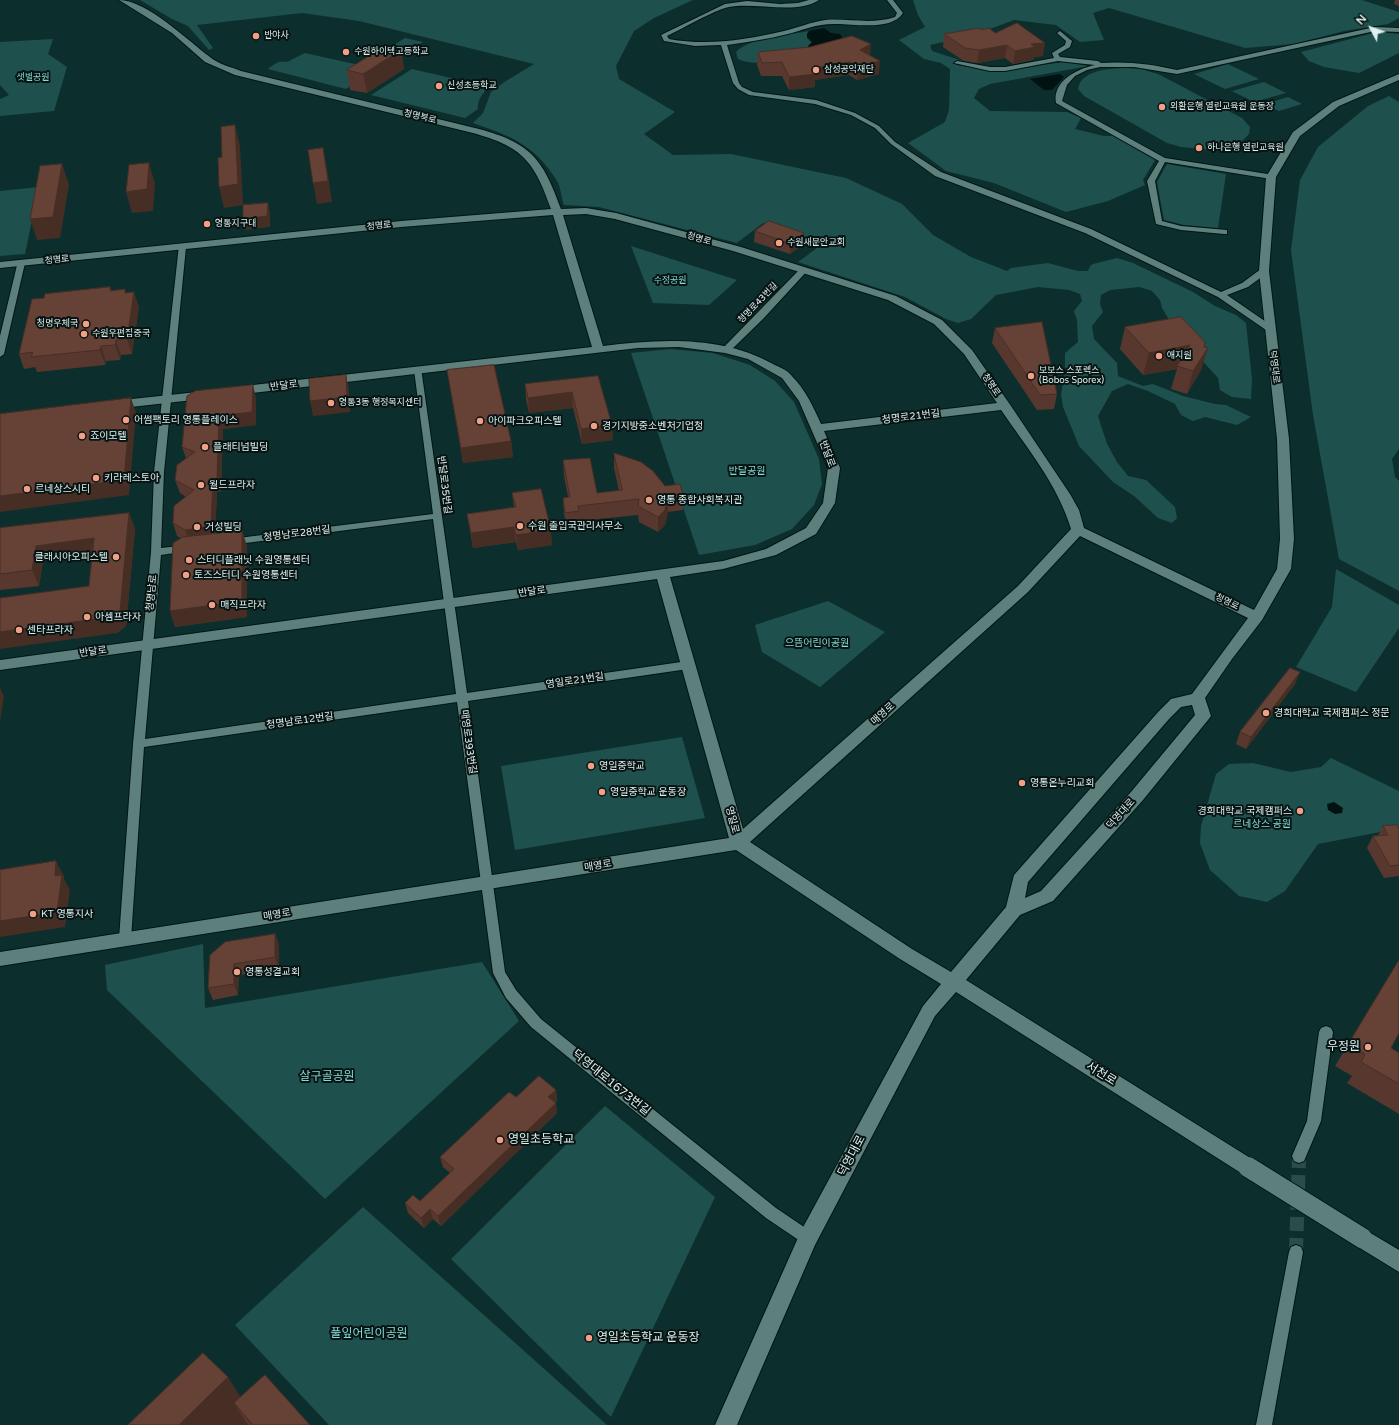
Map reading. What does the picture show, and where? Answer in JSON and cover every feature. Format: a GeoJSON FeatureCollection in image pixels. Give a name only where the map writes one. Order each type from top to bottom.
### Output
{"type":"FeatureCollection","features":[{"type":"Feature","properties":{"kind":"street","name":"청명북로"},"geometry":{"type":"LineString","coordinates":[[123,0],[175,31],[208,60],[238,73],[476,130],[512,144],[527,154],[542,176],[557,211],[584,293],[598,350]]}},
{"type":"Feature","properties":{"kind":"street"},"geometry":{"type":"LineString","coordinates":[[816,0],[798,5],[780,6],[747,3],[725,6],[664,35],[666,40],[676,43],[724,44],[782,33],[824,22],[880,24],[897,18],[900,13],[890,0]]}},
{"type":"Feature","properties":{"kind":"street"},"geometry":{"type":"LineString","coordinates":[[957,63],[990,69],[1005,69],[1058,59],[1146,66],[1176,72],[1375,29],[1399,30]]}},
{"type":"Feature","properties":{"kind":"street"},"geometry":{"type":"LineString","coordinates":[[1058,59],[1054,54],[1068,46],[1070,41],[1060,33]]}},
{"type":"Feature","properties":{"kind":"street"},"geometry":{"type":"LineString","coordinates":[[724,44],[736,83],[740,88],[751,94],[816,102],[853,114],[877,128],[893,143],[938,174],[1088,231],[1221,295],[1269,328]]}},
{"type":"Feature","properties":{"kind":"street"},"geometry":{"type":"LineString","coordinates":[[1107,64],[1075,74],[1064,84],[1058,102],[1163,160],[1271,177]]}},
{"type":"Feature","properties":{"kind":"street","name":"덕영대로"},"geometry":{"type":"LineString","coordinates":[[1014,910],[1020,880],[1164,715],[1176,703],[1197,698],[1227,655],[1257,617],[1284,569],[1287,539],[1284,439],[1269,328],[1264,271],[1271,177],[1296,134],[1336,104],[1399,77]]}},
{"type":"Feature","properties":{"kind":"street"},"geometry":{"type":"LineString","coordinates":[[1163,160],[1151,181],[1159,222],[1181,228],[1224,232]]}},
{"type":"Feature","properties":{"kind":"street","name":"청명로"},"geometry":{"type":"LineString","coordinates":[[0,265],[393,225],[557,211],[586,211],[616,216],[804,270],[892,298],[938,322],[968,352],[1005,406],[1064,494],[1072,510],[1078,530],[1257,617]]}},
{"type":"Feature","properties":{"kind":"street","name":"청명남로"},"geometry":{"type":"LineString","coordinates":[[125,940],[139,744],[156,552],[160,472],[182,247]]}},
{"type":"Feature","properties":{"kind":"street"},"geometry":{"type":"LineString","coordinates":[[0,354],[21,263]]}},
{"type":"Feature","properties":{"kind":"street","name":"청명로43번길"},"geometry":{"type":"LineString","coordinates":[[726,350],[760,317],[804,270]]}},
{"type":"Feature","properties":{"kind":"street"},"geometry":{"type":"LineString","coordinates":[[1221,295],[1245,285],[1264,271]]}},
{"type":"Feature","properties":{"kind":"street","name":"반달로"},"geometry":{"type":"LineString","coordinates":[[0,665],[723,565],[771,552],[810,532],[829,503],[834,468],[805,400],[786,376],[752,357],[726,350],[679,344],[638,345],[97,407]]}},
{"type":"Feature","properties":{"kind":"street","name":"반달로35번길"},"geometry":{"type":"LineString","coordinates":[[418,370],[448,603]]}},
{"type":"Feature","properties":{"kind":"street","name":"청명로21번길"},"geometry":{"type":"LineString","coordinates":[[818,428],[1005,406]]}},
{"type":"Feature","properties":{"kind":"street","name":"청명남로28번길"},"geometry":{"type":"LineString","coordinates":[[216,544],[437,516]]}},
{"type":"Feature","properties":{"kind":"street","name":"매영로"},"geometry":{"type":"LineString","coordinates":[[0,959],[487,882],[582,869],[738,843],[1023,589],[1078,530]]}},
{"type":"Feature","properties":{"kind":"street"},"geometry":{"type":"LineString","coordinates":[[156,552],[200,546]]}},
{"type":"Feature","properties":{"kind":"street","name":"영일로"},"geometry":{"type":"LineString","coordinates":[[662,574],[721,781],[730,806],[738,843],[906,954],[954,982]]}},
{"type":"Feature","properties":{"kind":"street","name":"매영로393번길"},"geometry":{"type":"LineString","coordinates":[[448,603],[487,882]]}},
{"type":"Feature","properties":{"kind":"street","name":"영일로21번길"},"geometry":{"type":"LineString","coordinates":[[462,698],[688,665]]}},
{"type":"Feature","properties":{"kind":"street","name":"청명남로12번길"},"geometry":{"type":"LineString","coordinates":[[139,744],[462,698]]}},
{"type":"Feature","properties":{"kind":"street","name":"덕영대로"},"geometry":{"type":"LineString","coordinates":[[726,1425],[808,1238],[929,1011],[1014,910],[1047,896],[1137,796],[1203,716],[1197,698]]}},
{"type":"Feature","properties":{"kind":"street","name":"덕영대로1673번길"},"geometry":{"type":"LineString","coordinates":[[487,882],[495,954],[499,973],[525,1012],[536,1023],[771,1213],[808,1238]]}},
{"type":"Feature","properties":{"kind":"street","name":"서천로"},"geometry":{"type":"LineString","coordinates":[[954,982],[1399,1262]]}},
{"type":"Feature","properties":{"kind":"street"},"geometry":{"type":"LineString","coordinates":[[1298,1156],[1314,1121],[1326,1032]]}},
{"type":"Feature","properties":{"kind":"street"},"geometry":{"type":"LineString","coordinates":[[1264,1425],[1296,1252]]}},
{"type":"Feature","properties":{"kind":"green space"},"geometry":{"type":"Polygon","coordinates":[[[140,0],[693,0],[654,18],[634,31],[616,66],[619,79],[675,112],[644,134],[673,155],[731,154],[846,178],[902,204],[933,235],[971,257],[1007,271],[1011,268],[1048,263],[1078,271],[1088,271],[1090,266],[1093,264],[1117,258],[1133,263],[1193,292],[1215,306],[1236,315],[1246,323],[1252,379],[1251,399],[1232,397],[1220,390],[1218,378],[1177,333],[1162,308],[1160,300],[1152,291],[1139,287],[1110,290],[1101,295],[1100,304],[1103,312],[1092,326],[1094,339],[1117,363],[1118,376],[1143,386],[1153,384],[1183,396],[1215,404],[1226,405],[1251,417],[1237,425],[1205,417],[1193,421],[1181,415],[1175,404],[1148,391],[1128,384],[1112,391],[1098,416],[1107,444],[1117,462],[1128,476],[1146,480],[1175,507],[1177,518],[1172,523],[1158,518],[1134,496],[1113,482],[1079,446],[1063,407],[1061,394],[1065,373],[1065,353],[1078,342],[1077,320],[1074,311],[1082,301],[1080,294],[1069,290],[1038,287],[996,295],[971,319],[958,323],[946,319],[905,297],[798,262],[821,245],[763,223],[737,243],[599,207],[564,205],[557,181],[549,169],[531,150],[499,132],[473,123],[483,113],[491,92],[534,64],[359,21],[302,13],[197,25],[213,48],[209,50],[188,26],[172,19],[140,0]]]}},
{"type":"Feature","properties":{"kind":"green space"},"geometry":{"type":"Polygon","coordinates":[[[913,0],[1362,0],[1399,12],[1399,18],[1388,24],[1344,31],[1294,44],[1245,48],[1109,8],[1093,13],[1104,40],[1080,42],[1056,25],[1014,20],[974,35],[930,45],[932,51],[963,61],[955,63],[957,65],[988,70],[1009,70],[1063,62],[1089,66],[990,84],[979,89],[974,98],[990,111],[1067,112],[1081,118],[1075,129],[1104,136],[1113,136],[1155,160],[1143,180],[1145,185],[1108,201],[1066,212],[994,183],[946,171],[908,143],[945,122],[949,110],[950,69],[941,63],[924,59],[899,40],[925,27],[918,15],[913,0]]]}},
{"type":"Feature","properties":{"kind":"green space"},"geometry":{"type":"Polygon","coordinates":[[[809,31],[807,38],[812,43],[808,49],[782,58],[764,62],[746,62],[738,59],[736,52],[751,43],[770,37],[809,31]]]}},
{"type":"Feature","properties":{"kind":"green space"},"geometry":{"type":"Polygon","coordinates":[[[1377,32],[1399,34],[1399,53],[1359,73],[1324,67],[1309,61],[1301,52],[1377,32]]]}},
{"type":"Feature","properties":{"kind":"green space"},"geometry":{"type":"Polygon","coordinates":[[[405,38],[423,42],[412,49],[394,45],[405,38]]]}},
{"type":"Feature","properties":{"kind":"green space","name":"샛별공원"},"geometry":{"type":"Polygon","coordinates":[[[53,39],[48,54],[67,67],[54,111],[0,116],[0,99],[9,95],[0,85],[0,42],[53,39]]]}},
{"type":"Feature","properties":{"kind":"green space"},"geometry":{"type":"Polygon","coordinates":[[[305,53],[377,69],[346,89],[268,69],[277,63],[287,62],[305,53]]]}},
{"type":"Feature","properties":{"kind":"green space"},"geometry":{"type":"Polygon","coordinates":[[[1228,64],[1259,79],[1225,89],[1194,74],[1228,64]]]}},
{"type":"Feature","properties":{"kind":"green space","name":"외환은행 열린교육원 운동장"},"geometry":{"type":"Polygon","coordinates":[[[1123,68],[1141,69],[1158,74],[1242,118],[1250,127],[1249,134],[1240,143],[1212,150],[1181,147],[1167,143],[1084,96],[1078,89],[1084,78],[1090,74],[1103,70],[1123,68]]]}},
{"type":"Feature","properties":{"kind":"green space"},"geometry":{"type":"Polygon","coordinates":[[[412,69],[490,87],[481,96],[478,102],[478,109],[465,118],[371,95],[412,69]]]}},
{"type":"Feature","properties":{"kind":"green space"},"geometry":{"type":"Polygon","coordinates":[[[1264,82],[1286,93],[1254,102],[1232,91],[1264,82]]]}},
{"type":"Feature","properties":{"kind":"green space"},"geometry":{"type":"Polygon","coordinates":[[[1389,96],[1399,102],[1399,449],[1392,459],[1395,477],[1399,481],[1399,591],[1339,559],[1313,415],[1291,250],[1300,180],[1318,147],[1368,106],[1389,96]]]}},
{"type":"Feature","properties":{"kind":"green space"},"geometry":{"type":"Polygon","coordinates":[[[1288,97],[1302,104],[1279,111],[1265,104],[1288,97]]]}},
{"type":"Feature","properties":{"kind":"green space"},"geometry":{"type":"Polygon","coordinates":[[[1167,164],[1226,174],[1218,228],[1184,225],[1164,220],[1157,182],[1167,164]]]}},
{"type":"Feature","properties":{"kind":"green space"},"geometry":{"type":"Polygon","coordinates":[[[39,187],[25,254],[0,256],[0,191],[39,187]]]}},
{"type":"Feature","properties":{"kind":"green space","name":"수정공원"},"geometry":{"type":"Polygon","coordinates":[[[631,246],[737,280],[709,305],[653,303],[631,246]]]}},
{"type":"Feature","properties":{"kind":"green space","name":"반달공원"},"geometry":{"type":"Polygon","coordinates":[[[670,349],[713,353],[750,365],[775,381],[794,402],[819,459],[822,484],[814,505],[792,529],[755,545],[699,555],[631,353],[670,349]]]}},
{"type":"Feature","properties":{"kind":"green space"},"geometry":{"type":"Polygon","coordinates":[[[1336,569],[1399,605],[1399,628],[1356,692],[1296,667],[1332,607],[1336,569]]]}},
{"type":"Feature","properties":{"kind":"green space","name":"으뜸어린이공원"},"geometry":{"type":"Polygon","coordinates":[[[828,601],[885,632],[820,687],[762,652],[755,625],[828,601]]]}},
{"type":"Feature","properties":{"kind":"green space","name":"영일중학교 운동장"},"geometry":{"type":"Polygon","coordinates":[[[682,737],[705,818],[515,850],[501,766],[682,737]]]}},
{"type":"Feature","properties":{"kind":"green space","name":"르네상스 공원"},"geometry":{"type":"Polygon","coordinates":[[[1331,758],[1399,791],[1399,834],[1396,829],[1318,844],[1285,891],[1267,902],[1239,896],[1210,870],[1200,843],[1201,826],[1216,774],[1229,764],[1253,763],[1291,772],[1321,767],[1331,758]]]}},
{"type":"Feature","properties":{"kind":"green space","name":"살구골공원"},"geometry":{"type":"Polygon","coordinates":[[[203,944],[205,1008],[482,962],[519,1021],[325,1199],[107,990],[105,965],[203,944]]]}},
{"type":"Feature","properties":{"kind":"green space","name":"영일초등학교 운동장"},"geometry":{"type":"Polygon","coordinates":[[[605,1106],[715,1197],[611,1417],[451,1259],[605,1106]]]}},
{"type":"Feature","properties":{"kind":"green space","name":"풀잎어린이공원"},"geometry":{"type":"Polygon","coordinates":[[[363,1207],[607,1425],[329,1425],[235,1325],[363,1207]]]}},
{"type":"Feature","properties":{"kind":"shaded area"},"geometry":{"type":"Polygon","coordinates":[[[824,28],[831,33],[840,34],[842,37],[841,43],[808,49],[808,46],[812,42],[807,37],[809,31],[824,28]]]}},
{"type":"Feature","properties":{"kind":"shaded area"},"geometry":{"type":"Polygon","coordinates":[[[1060,74],[1064,77],[1052,90],[1044,90],[1030,79],[1060,74]]]}},
{"type":"Feature","properties":{"kind":"shaded area"},"geometry":{"type":"Polygon","coordinates":[[[1334,802],[1343,808],[1342,813],[1335,814],[1328,810],[1327,804],[1334,802]]]}},
{"type":"Feature","properties":{"kind":"building"},"geometry":{"type":"Polygon","coordinates":[[[1017,23],[1045,43],[1031,44],[1035,47],[1015,51],[1007,45],[979,50],[965,48],[944,34],[979,28],[981,30],[989,28],[995,33],[1017,23]]]}},
{"type":"Feature","properties":{"kind":"building"},"geometry":{"type":"Polygon","coordinates":[[[852,36],[871,44],[860,50],[880,61],[858,67],[850,62],[812,68],[816,74],[789,77],[782,62],[762,63],[758,52],[810,47],[852,36]]]}},
{"type":"Feature","properties":{"kind":"building"},"geometry":{"type":"Polygon","coordinates":[[[385,46],[401,50],[363,74],[347,70],[385,46]]]}},
{"type":"Feature","properties":{"kind":"building"},"geometry":{"type":"Polygon","coordinates":[[[235,125],[238,184],[219,187],[218,158],[222,157],[221,127],[235,125]]]}},
{"type":"Feature","properties":{"kind":"building"},"geometry":{"type":"Polygon","coordinates":[[[323,148],[328,181],[313,183],[308,150],[323,148]]]}},
{"type":"Feature","properties":{"kind":"building"},"geometry":{"type":"Polygon","coordinates":[[[149,163],[147,189],[126,192],[129,165],[149,163]]]}},
{"type":"Feature","properties":{"kind":"building"},"geometry":{"type":"Polygon","coordinates":[[[62,164],[53,217],[30,219],[40,166],[62,164]]]}},
{"type":"Feature","properties":{"kind":"building"},"geometry":{"type":"Polygon","coordinates":[[[268,203],[267,216],[243,219],[243,205],[268,203]]]}},
{"type":"Feature","properties":{"kind":"building"},"geometry":{"type":"Polygon","coordinates":[[[769,221],[804,233],[791,244],[755,231],[769,221]]]}},
{"type":"Feature","properties":{"kind":"building","name":"수원우편집중국"},"geometry":{"type":"Polygon","coordinates":[[[110,287],[110,291],[125,289],[125,293],[134,292],[127,339],[116,340],[115,345],[101,346],[100,350],[31,357],[33,352],[19,354],[32,299],[44,298],[45,294],[110,287]]]}},
{"type":"Feature","properties":{"kind":"building"},"geometry":{"type":"Polygon","coordinates":[[[1181,317],[1205,342],[1204,347],[1208,348],[1193,371],[1177,366],[1190,345],[1149,353],[1125,327],[1181,317]]]}},
{"type":"Feature","properties":{"kind":"building"},"geometry":{"type":"Polygon","coordinates":[[[1042,322],[1057,394],[1040,395],[995,328],[1042,322]]]}},
{"type":"Feature","properties":{"kind":"building","name":"아이파크오피스텔"},"geometry":{"type":"Polygon","coordinates":[[[494,365],[511,441],[461,448],[447,370],[494,365]]]}},
{"type":"Feature","properties":{"kind":"building"},"geometry":{"type":"Polygon","coordinates":[[[346,375],[347,397],[310,401],[309,379],[346,375]]]}},
{"type":"Feature","properties":{"kind":"building"},"geometry":{"type":"Polygon","coordinates":[[[598,376],[612,425],[581,429],[572,392],[528,398],[525,384],[598,376]]]}},
{"type":"Feature","properties":{"kind":"building"},"geometry":{"type":"Polygon","coordinates":[[[253,385],[252,412],[219,416],[217,479],[213,479],[211,526],[185,530],[173,523],[174,506],[194,490],[175,480],[177,465],[195,452],[182,447],[187,396],[195,391],[253,385]]]}},
{"type":"Feature","properties":{"kind":"building"},"geometry":{"type":"Polygon","coordinates":[[[131,398],[124,480],[0,496],[0,414],[131,398]]]}},
{"type":"Feature","properties":{"kind":"building"},"geometry":{"type":"Polygon","coordinates":[[[614,453],[641,462],[653,471],[665,486],[680,484],[683,494],[667,496],[665,510],[658,517],[638,506],[639,499],[578,506],[579,511],[565,513],[563,498],[570,497],[563,460],[590,458],[597,493],[622,490],[614,453]]]}},
{"type":"Feature","properties":{"kind":"building"},"geometry":{"type":"Polygon","coordinates":[[[541,489],[551,530],[516,535],[514,527],[471,533],[467,514],[516,507],[512,493],[541,489]]]}},
{"type":"Feature","properties":{"kind":"building"},"geometry":{"type":"Polygon","coordinates":[[[129,513],[120,611],[111,617],[0,632],[0,598],[89,586],[94,538],[36,546],[32,570],[0,574],[0,528],[129,513]]]}},
{"type":"Feature","properties":{"kind":"building"},"geometry":{"type":"Polygon","coordinates":[[[242,531],[242,601],[170,611],[173,543],[183,537],[242,531]]]}},
{"type":"Feature","properties":{"kind":"building"},"geometry":{"type":"Polygon","coordinates":[[[1290,668],[1300,672],[1251,737],[1240,732],[1290,668]]]}},
{"type":"Feature","properties":{"kind":"building"},"geometry":{"type":"Polygon","coordinates":[[[1397,825],[1399,829],[1399,865],[1390,866],[1373,836],[1388,835],[1383,826],[1397,825]]]}},
{"type":"Feature","properties":{"kind":"building","name":"KT 영통지사"},"geometry":{"type":"Polygon","coordinates":[[[56,861],[55,876],[62,875],[57,912],[0,921],[0,870],[56,861]]]}},
{"type":"Feature","properties":{"kind":"building"},"geometry":{"type":"Polygon","coordinates":[[[275,934],[275,957],[234,964],[234,984],[208,988],[210,955],[225,942],[275,934]]]}},
{"type":"Feature","properties":{"kind":"building"},"geometry":{"type":"Polygon","coordinates":[[[1399,960],[1399,1033],[1391,1048],[1399,1053],[1399,1084],[1361,1062],[1365,1054],[1348,1045],[1399,960]]]}},
{"type":"Feature","properties":{"kind":"building","name":"영일초등학교"},"geometry":{"type":"Polygon","coordinates":[[[539,1076],[556,1090],[548,1097],[556,1103],[438,1216],[430,1209],[421,1218],[405,1203],[413,1195],[420,1201],[454,1169],[440,1157],[509,1092],[516,1097],[539,1076]]]}},
{"type":"Feature","properties":{"kind":"building"},"geometry":{"type":"Polygon","coordinates":[[[203,1353],[228,1377],[179,1425],[128,1425],[203,1353]]]}},
{"type":"Feature","properties":{"kind":"building"},"geometry":{"type":"Polygon","coordinates":[[[265,1375],[310,1425],[253,1425],[234,1403],[265,1375]]]}},
{"type":"Feature","properties":{"kind":"tunnel"},"geometry":{"type":"LineString","coordinates":[[1296,1252],[1299,1156]]}},
{"type":"Feature","properties":{"kind":"place","name":"반야사"},"geometry":{"type":"Point","coordinates":[256,36]}},
{"type":"Feature","properties":{"kind":"place","name":"수원하이텍고등학교"},"geometry":{"type":"Point","coordinates":[346,52]}},
{"type":"Feature","properties":{"kind":"place","name":"삼성공익재단"},"geometry":{"type":"Point","coordinates":[816,70]}},
{"type":"Feature","properties":{"kind":"place","name":"신성초등학교"},"geometry":{"type":"Point","coordinates":[439,86]}},
{"type":"Feature","properties":{"kind":"place","name":"외환은행 열린교육원 운동장"},"geometry":{"type":"Point","coordinates":[1162,107]}},
{"type":"Feature","properties":{"kind":"place","name":"하나은행 열린교육원"},"geometry":{"type":"Point","coordinates":[1199,148]}},
{"type":"Feature","properties":{"kind":"place","name":"영통지구대"},"geometry":{"type":"Point","coordinates":[207,224]}},
{"type":"Feature","properties":{"kind":"place","name":"수원새문안교회"},"geometry":{"type":"Point","coordinates":[779,243]}},
{"type":"Feature","properties":{"kind":"place","name":"청명우체국"},"geometry":{"type":"Point","coordinates":[86,324]}},
{"type":"Feature","properties":{"kind":"place","name":"수원우편집중국"},"geometry":{"type":"Point","coordinates":[84,334]}},
{"type":"Feature","properties":{"kind":"place","name":"애지원"},"geometry":{"type":"Point","coordinates":[1159,356]}},
{"type":"Feature","properties":{"kind":"place","name":"보보스 스포렉스 (Bobos Sporex)"},"geometry":{"type":"Point","coordinates":[1031,376]}},
{"type":"Feature","properties":{"kind":"place","name":"영통3동 행정복지센터"},"geometry":{"type":"Point","coordinates":[331,403]}},
{"type":"Feature","properties":{"kind":"place","name":"어썸팩토리 영통플레이스"},"geometry":{"type":"Point","coordinates":[126,420]}},
{"type":"Feature","properties":{"kind":"place","name":"아이파크오피스텔"},"geometry":{"type":"Point","coordinates":[480,421]}},
{"type":"Feature","properties":{"kind":"place","name":"경기지방중소벤처기업청"},"geometry":{"type":"Point","coordinates":[594,426]}},
{"type":"Feature","properties":{"kind":"place","name":"죠이모텔"},"geometry":{"type":"Point","coordinates":[82,436]}},
{"type":"Feature","properties":{"kind":"place","name":"플래티넘빌딩"},"geometry":{"type":"Point","coordinates":[205,447]}},
{"type":"Feature","properties":{"kind":"place","name":"키라레스토아"},"geometry":{"type":"Point","coordinates":[96,478]}},
{"type":"Feature","properties":{"kind":"place","name":"월드프라자"},"geometry":{"type":"Point","coordinates":[201,485]}},
{"type":"Feature","properties":{"kind":"place","name":"르네상스시티"},"geometry":{"type":"Point","coordinates":[27,489]}},
{"type":"Feature","properties":{"kind":"place","name":"영통 종합사회복지관"},"geometry":{"type":"Point","coordinates":[649,500]}},
{"type":"Feature","properties":{"kind":"place","name":"수원 출입국관리사무소"},"geometry":{"type":"Point","coordinates":[520,526]}},
{"type":"Feature","properties":{"kind":"place","name":"거성빌딩"},"geometry":{"type":"Point","coordinates":[197,527]}},
{"type":"Feature","properties":{"kind":"place","name":"클래시아오피스텔"},"geometry":{"type":"Point","coordinates":[116,557]}},
{"type":"Feature","properties":{"kind":"place","name":"스터디플래닛 수원영통센터"},"geometry":{"type":"Point","coordinates":[189,560]}},
{"type":"Feature","properties":{"kind":"place","name":"토즈스터디 수원영통센터"},"geometry":{"type":"Point","coordinates":[186,575]}},
{"type":"Feature","properties":{"kind":"place","name":"매직프라자"},"geometry":{"type":"Point","coordinates":[212,605]}},
{"type":"Feature","properties":{"kind":"place","name":"아셈프라자"},"geometry":{"type":"Point","coordinates":[87,617]}},
{"type":"Feature","properties":{"kind":"place","name":"센타프라자"},"geometry":{"type":"Point","coordinates":[19,630]}},
{"type":"Feature","properties":{"kind":"place","name":"경희대학교 국제캠퍼스 정문"},"geometry":{"type":"Point","coordinates":[1266,713]}},
{"type":"Feature","properties":{"kind":"place","name":"영일중학교"},"geometry":{"type":"Point","coordinates":[591,766]}},
{"type":"Feature","properties":{"kind":"place","name":"영통온누리교회"},"geometry":{"type":"Point","coordinates":[1022,783]}},
{"type":"Feature","properties":{"kind":"place","name":"영일중학교 운동장"},"geometry":{"type":"Point","coordinates":[602,792]}},
{"type":"Feature","properties":{"kind":"place","name":"경희대학교 국제캠퍼스"},"geometry":{"type":"Point","coordinates":[1300,811]}},
{"type":"Feature","properties":{"kind":"place","name":"KT 영통지사"},"geometry":{"type":"Point","coordinates":[33,914]}},
{"type":"Feature","properties":{"kind":"place","name":"영통성결교회"},"geometry":{"type":"Point","coordinates":[237,972]}},
{"type":"Feature","properties":{"kind":"place","name":"우정원"},"geometry":{"type":"Point","coordinates":[1368,1047]}},
{"type":"Feature","properties":{"kind":"place","name":"영일초등학교"},"geometry":{"type":"Point","coordinates":[500,1140]}},
{"type":"Feature","properties":{"kind":"place","name":"영일초등학교 운동장"},"geometry":{"type":"Point","coordinates":[589,1338]}}]}
